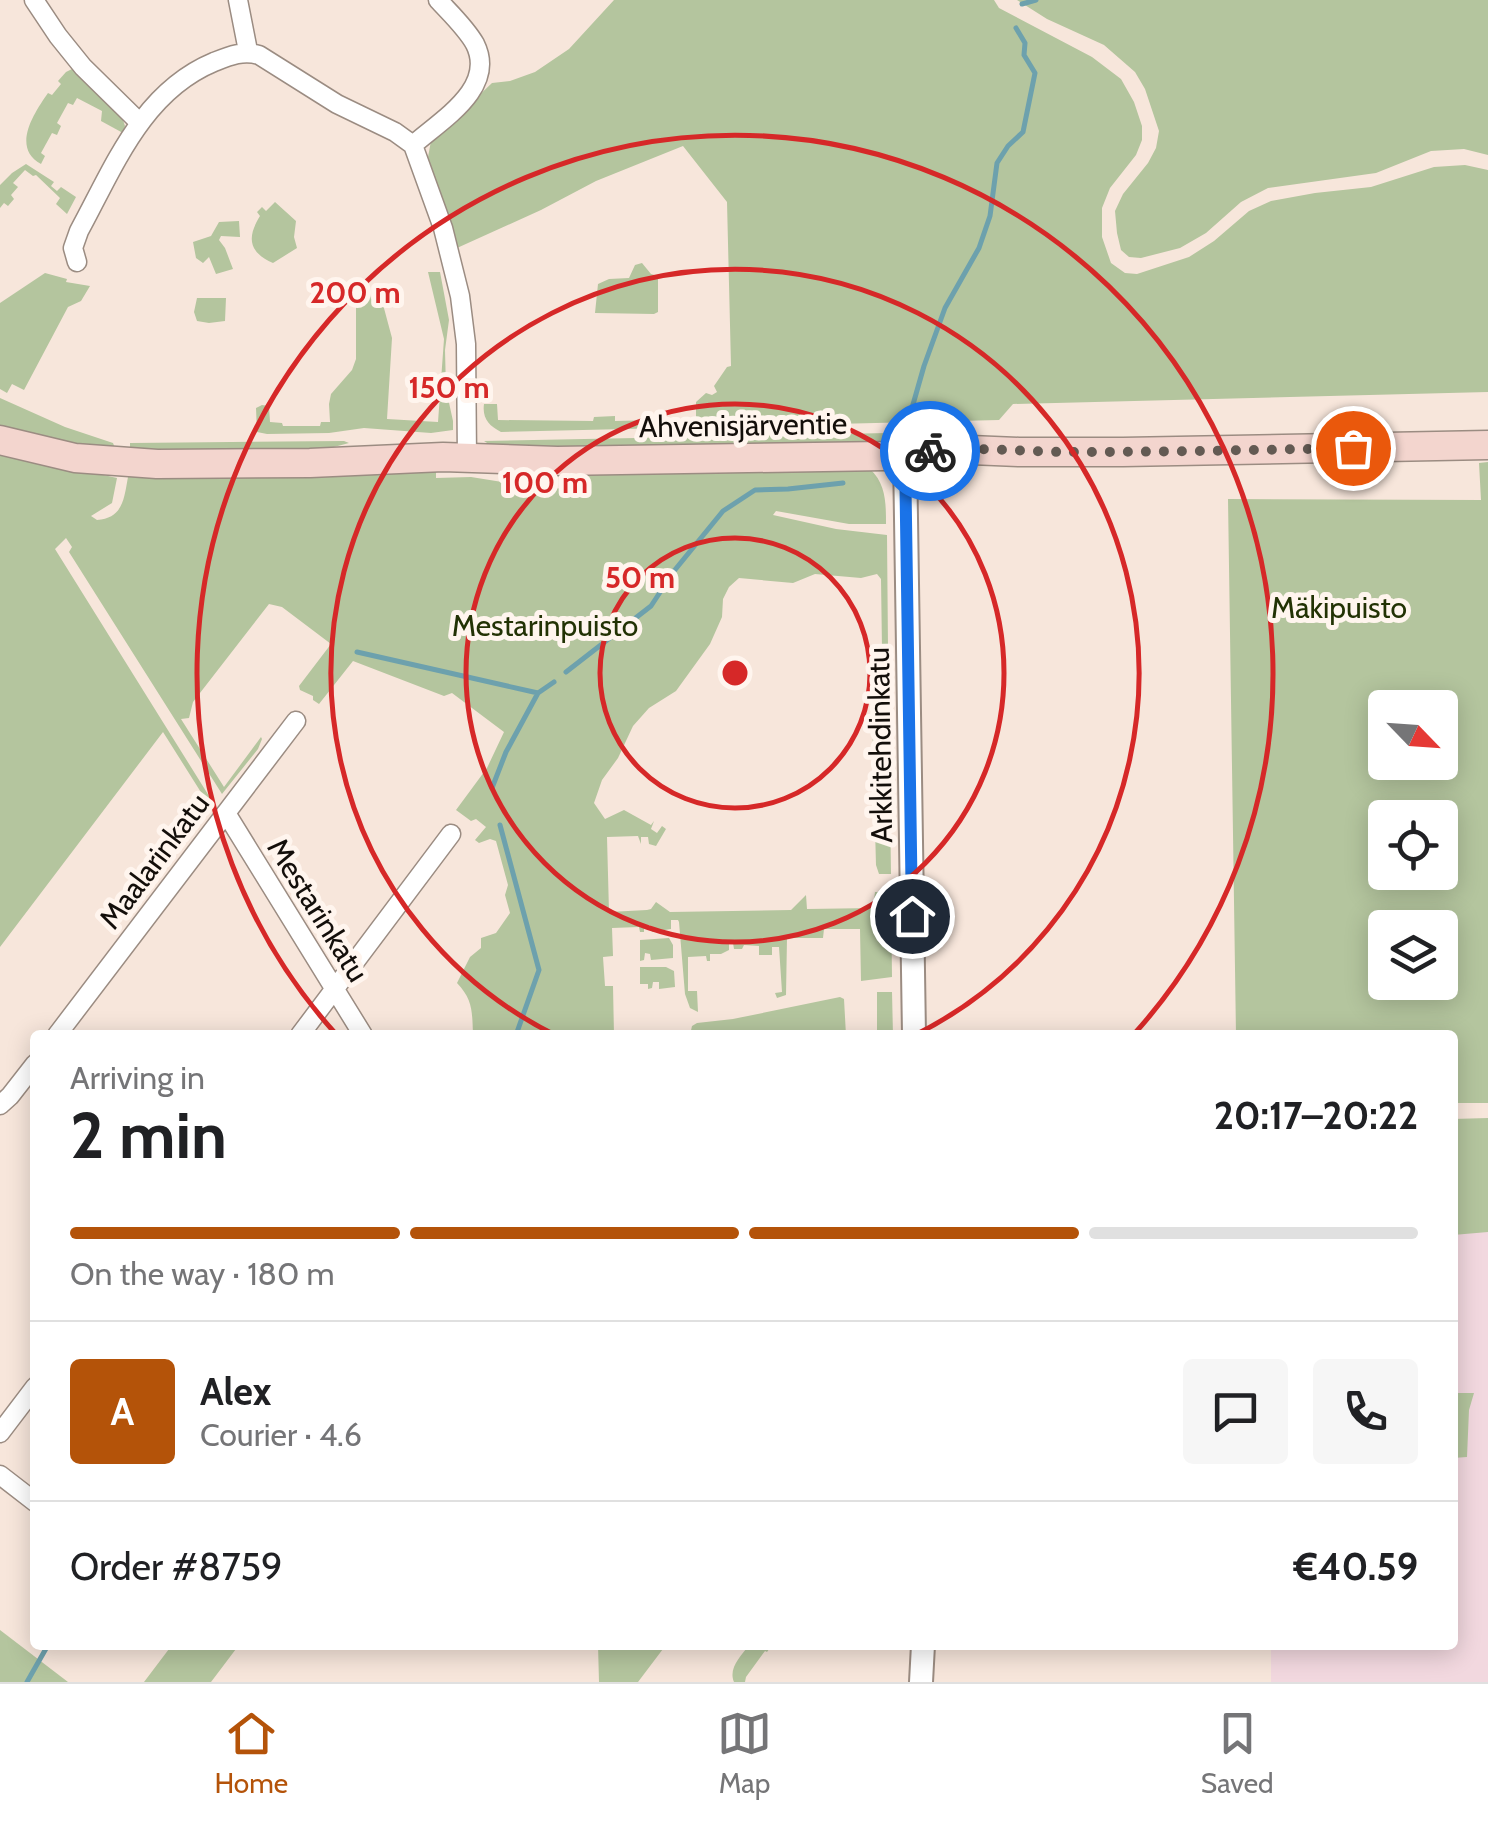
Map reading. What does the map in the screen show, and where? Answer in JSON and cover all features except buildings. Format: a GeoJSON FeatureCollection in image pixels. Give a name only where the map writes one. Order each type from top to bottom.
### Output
{"type":"FeatureCollection","features":[{"type":"Feature","properties":{"kind":"main road","name":"Ahvenisjärventie"},"geometry":{"type":"LineString","coordinates":[[0,440],[76,458],[124,464],[885,456],[946,449],[1106,452],[1488,445]]}},
{"type":"Feature","properties":{"kind":"street"},"geometry":{"type":"LineString","coordinates":[[34,0],[83,67],[139,122]]}},
{"type":"Feature","properties":{"kind":"street"},"geometry":{"type":"LineString","coordinates":[[238,0],[248,52]]}},
{"type":"Feature","properties":{"kind":"street"},"geometry":{"type":"LineString","coordinates":[[414,145],[470,94],[479,75],[476,47],[438,0]]}},
{"type":"Feature","properties":{"kind":"street"},"geometry":{"type":"LineString","coordinates":[[77,262],[73,248],[80,231],[139,122],[158,100],[186,77],[220,60],[248,52],[276,64],[336,104],[414,145],[443,228],[460,296],[466,358],[467,459]]}},
{"type":"Feature","properties":{"kind":"street","name":"Arkkitehdinkatu"},"geometry":{"type":"LineString","coordinates":[[905,454],[914,1030]]}},
{"type":"Feature","properties":{"kind":"street","name":"Maalarinkatu"},"geometry":{"type":"LineString","coordinates":[[61,1030],[296,721]]}},
{"type":"Feature","properties":{"kind":"street","name":"Mestarinkatu"},"geometry":{"type":"LineString","coordinates":[[226,813],[360,1030]]}},
{"type":"Feature","properties":{"kind":"street"},"geometry":{"type":"LineString","coordinates":[[304,1030],[452,834]]}},
{"type":"Feature","properties":{"kind":"street"},"geometry":{"type":"LineString","coordinates":[[0,1105],[30,1070]]}},
{"type":"Feature","properties":{"kind":"street"},"geometry":{"type":"LineString","coordinates":[[0,1433],[30,1394]]}},
{"type":"Feature","properties":{"kind":"street"},"geometry":{"type":"LineString","coordinates":[[0,1475],[30,1498]]}},
{"type":"Feature","properties":{"kind":"street"},"geometry":{"type":"LineString","coordinates":[[921,1682],[922,1650]]}},
{"type":"Feature","properties":{"kind":"shaded area"},"geometry":{"type":"Polygon","coordinates":[[[1458,1121],[1488,1121],[1488,1682],[1271,1682],[1271,1650],[1458,1650],[1458,1121]]]}},
{"type":"Feature","properties":{"kind":"green space"},"geometry":{"type":"Polygon","coordinates":[[[614,0],[994,0],[999,8],[1092,57],[1121,79],[1134,102],[1142,140],[1136,155],[1110,188],[1102,208],[1102,237],[1111,263],[1125,273],[1137,274],[1189,257],[1249,211],[1271,201],[1371,187],[1434,167],[1465,165],[1488,170],[1488,392],[1013,404],[999,420],[501,432],[487,421],[484,404],[497,404],[498,420],[593,421],[594,417],[615,416],[615,421],[696,419],[696,402],[706,393],[717,392],[714,386],[731,366],[727,202],[683,146],[596,181],[457,248],[428,157],[431,141],[492,83],[535,72],[569,49],[614,0]]]}},
{"type":"Feature","properties":{"kind":"green space"},"geometry":{"type":"Polygon","coordinates":[[[1017,0],[1488,0],[1488,155],[1464,149],[1431,151],[1376,173],[1268,188],[1241,202],[1206,233],[1180,248],[1141,258],[1129,257],[1121,250],[1115,211],[1156,148],[1159,131],[1145,89],[1135,72],[1104,45],[1047,19],[1017,0]]]}},
{"type":"Feature","properties":{"kind":"green space"},"geometry":{"type":"Polygon","coordinates":[[[74,68],[122,117],[123,133],[101,121],[102,111],[77,98],[73,105],[68,103],[57,123],[61,126],[57,135],[52,133],[41,153],[45,156],[41,164],[27,149],[28,130],[48,93],[52,95],[61,84],[58,81],[74,68]]]}},
{"type":"Feature","properties":{"kind":"green space"},"geometry":{"type":"Polygon","coordinates":[[[26,164],[54,182],[51,186],[57,191],[61,187],[76,197],[67,214],[56,204],[60,198],[25,170],[13,183],[18,187],[11,195],[14,199],[0,208],[0,185],[26,164]]]}},
{"type":"Feature","properties":{"kind":"green space"},"geometry":{"type":"Polygon","coordinates":[[[275,202],[296,221],[297,248],[273,263],[254,249],[252,237],[260,216],[257,212],[262,207],[266,211],[275,202]]]}},
{"type":"Feature","properties":{"kind":"green space"},"geometry":{"type":"Polygon","coordinates":[[[239,221],[240,237],[221,236],[219,240],[233,269],[216,274],[209,257],[203,263],[196,258],[193,242],[211,236],[219,222],[239,221]]]}},
{"type":"Feature","properties":{"kind":"green space"},"geometry":{"type":"Polygon","coordinates":[[[642,263],[658,276],[658,312],[595,313],[598,284],[629,278],[635,265],[642,263]]]}},
{"type":"Feature","properties":{"kind":"green space"},"geometry":{"type":"Polygon","coordinates":[[[428,272],[440,272],[449,320],[446,389],[453,430],[257,432],[256,408],[262,405],[269,406],[270,422],[283,426],[320,426],[321,422],[330,422],[331,394],[352,370],[356,359],[356,288],[367,280],[371,299],[381,297],[392,338],[387,419],[438,422],[444,339],[428,272]]]}},
{"type":"Feature","properties":{"kind":"green space"},"geometry":{"type":"Polygon","coordinates":[[[45,273],[90,286],[81,301],[68,307],[24,390],[12,384],[7,393],[0,389],[0,303],[45,273]]]}},
{"type":"Feature","properties":{"kind":"green space"},"geometry":{"type":"Polygon","coordinates":[[[197,298],[226,298],[225,321],[197,321],[197,298]]]}},
{"type":"Feature","properties":{"kind":"green space"},"geometry":{"type":"Polygon","coordinates":[[[0,398],[113,443],[115,448],[80,447],[0,429],[0,398]]]}},
{"type":"Feature","properties":{"kind":"green space"},"geometry":{"type":"Polygon","coordinates":[[[938,432],[937,437],[867,444],[495,448],[484,441],[938,432]]]}},
{"type":"Feature","properties":{"kind":"green space"},"geometry":{"type":"Polygon","coordinates":[[[130,443],[349,443],[311,453],[196,454],[130,447],[130,443]]]}},
{"type":"Feature","properties":{"kind":"green space","name":"Mestarinpuisto"},"geometry":{"type":"Polygon","coordinates":[[[0,452],[117,478],[112,503],[91,516],[97,520],[117,511],[128,477],[436,471],[436,478],[547,484],[549,489],[563,488],[573,477],[601,469],[870,469],[882,487],[886,524],[849,524],[776,511],[773,515],[887,535],[888,648],[882,649],[881,579],[877,574],[861,578],[815,574],[793,583],[739,578],[723,599],[722,617],[710,644],[676,691],[649,708],[633,726],[602,780],[594,803],[605,819],[624,810],[651,825],[654,821],[651,829],[657,833],[662,826],[666,829],[656,846],[649,844],[648,837],[641,837],[641,844],[638,836],[607,837],[609,912],[647,910],[656,902],[670,912],[791,910],[806,895],[807,909],[873,908],[875,892],[885,892],[891,895],[892,977],[861,981],[860,929],[824,929],[823,938],[787,938],[786,995],[777,998],[775,993],[782,992],[779,947],[772,947],[772,955],[759,955],[759,946],[734,949],[729,942],[729,950],[710,954],[710,961],[706,956],[688,957],[688,991],[697,991],[698,1012],[690,1008],[685,994],[679,922],[671,920],[671,929],[652,932],[650,925],[644,925],[644,932],[639,927],[612,928],[613,956],[603,957],[605,986],[613,986],[614,1030],[473,1030],[471,1006],[457,983],[470,957],[481,948],[481,938],[496,933],[510,913],[505,895],[508,885],[496,841],[475,840],[486,827],[456,810],[487,768],[504,732],[452,693],[444,696],[353,661],[319,704],[299,686],[331,644],[282,607],[269,604],[193,702],[189,718],[181,719],[224,787],[261,737],[258,749],[222,794],[69,552],[72,547],[66,538],[55,549],[214,804],[204,819],[200,818],[209,805],[163,732],[0,947],[0,452]]]}},
{"type":"Feature","properties":{"kind":"green space","name":"Mäkipuisto"},"geometry":{"type":"Polygon","coordinates":[[[1488,462],[1488,1103],[1458,1103],[1458,1030],[1236,1030],[1228,499],[1481,500],[1479,463],[1488,462]]]}},
{"type":"Feature","properties":{"kind":"green space"},"geometry":{"type":"Polygon","coordinates":[[[879,664],[888,665],[891,874],[879,874],[876,865],[871,677],[879,664]]]}},
{"type":"Feature","properties":{"kind":"green space"},"geometry":{"type":"Polygon","coordinates":[[[669,938],[673,958],[651,960],[650,954],[645,953],[640,961],[640,940],[669,938]]]}},
{"type":"Feature","properties":{"kind":"green space"},"geometry":{"type":"Polygon","coordinates":[[[640,967],[666,967],[674,971],[675,987],[659,989],[659,982],[653,982],[648,989],[648,984],[640,984],[640,967]]]}},
{"type":"Feature","properties":{"kind":"green space"},"geometry":{"type":"Polygon","coordinates":[[[877,992],[892,992],[893,1030],[877,1030],[877,992]]]}},
{"type":"Feature","properties":{"kind":"green space"},"geometry":{"type":"Polygon","coordinates":[[[840,997],[844,999],[846,1030],[691,1030],[697,1023],[840,997]]]}},
{"type":"Feature","properties":{"kind":"green space"},"geometry":{"type":"Polygon","coordinates":[[[1488,1118],[1488,1232],[1458,1235],[1458,1119],[1488,1118]]]}},
{"type":"Feature","properties":{"kind":"green space"},"geometry":{"type":"Polygon","coordinates":[[[1458,1393],[1474,1393],[1469,1410],[1467,1457],[1458,1458],[1458,1393]]]}},
{"type":"Feature","properties":{"kind":"green space"},"geometry":{"type":"Polygon","coordinates":[[[0,1630],[68,1682],[0,1682],[0,1630]]]}},
{"type":"Feature","properties":{"kind":"green space"},"geometry":{"type":"Polygon","coordinates":[[[168,1650],[235,1650],[211,1682],[144,1682],[168,1650]]]}},
{"type":"Feature","properties":{"kind":"green space"},"geometry":{"type":"Polygon","coordinates":[[[598,1650],[662,1650],[638,1682],[599,1682],[598,1650]]]}},
{"type":"Feature","properties":{"kind":"green space"},"geometry":{"type":"Polygon","coordinates":[[[745,1650],[768,1650],[745,1682],[734,1682],[734,1667],[745,1650]]]}},
{"type":"Feature","properties":{"kind":"waterway"},"geometry":{"type":"LineString","coordinates":[[1022,4],[1036,0]]}},
{"type":"Feature","properties":{"kind":"waterway"},"geometry":{"type":"LineString","coordinates":[[910,415],[945,308],[979,248],[990,216],[997,163],[1023,132],[1035,73],[1024,55],[1025,43],[1016,28]]}},
{"type":"Feature","properties":{"kind":"waterway"},"geometry":{"type":"LineString","coordinates":[[566,672],[651,606],[723,511],[755,490],[843,483]]}},
{"type":"Feature","properties":{"kind":"waterway"},"geometry":{"type":"LineString","coordinates":[[357,652],[538,693],[554,682]]}},
{"type":"Feature","properties":{"kind":"waterway"},"geometry":{"type":"LineString","coordinates":[[492,788],[506,752],[538,693]]}},
{"type":"Feature","properties":{"kind":"waterway"},"geometry":{"type":"LineString","coordinates":[[500,825],[539,970],[518,1030]]}},
{"type":"Feature","properties":{"kind":"waterway"},"geometry":{"type":"LineString","coordinates":[[27,1682],[45,1650]]}},
{"type":"Feature","properties":{"kind":"way so far"},"geometry":{"type":"LineString","coordinates":[[930,451],[1353,448]]}},
{"type":"Feature","properties":{"kind":"route"},"geometry":{"type":"LineString","coordinates":[[912,916],[905,454],[930,451]]}}]}
